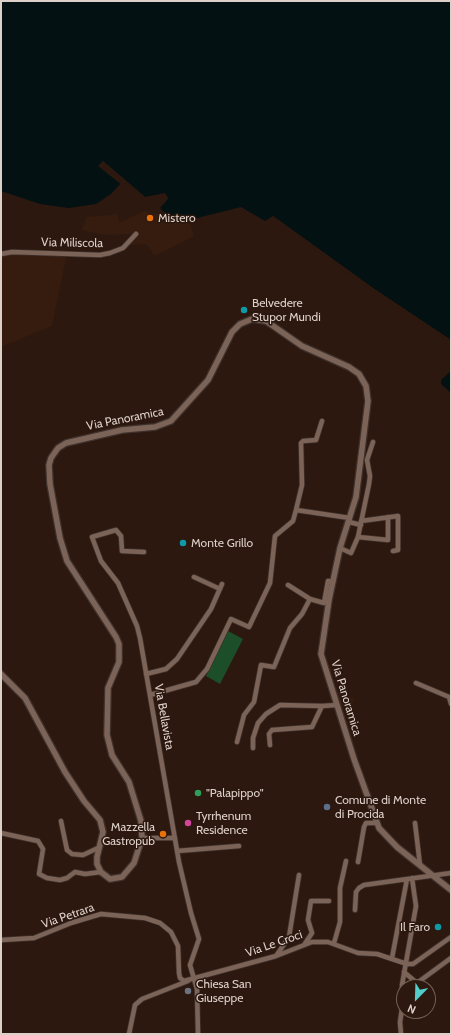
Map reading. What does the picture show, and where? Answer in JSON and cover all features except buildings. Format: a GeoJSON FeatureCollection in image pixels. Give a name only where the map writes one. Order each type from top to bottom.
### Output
{"type":"FeatureCollection","features":[{"type":"Feature","properties":{"kind":"street","name":"Via Miliscola"},"geometry":{"type":"LineString","coordinates":[[1,254],[12,252],[100,255],[123,248],[136,234]]}},
{"type":"Feature","properties":{"kind":"street","name":"Via Panoramica"},"geometry":{"type":"LineString","coordinates":[[101,872],[110,879],[122,877],[129,871],[134,863],[142,838],[141,821],[129,782],[112,755],[107,735],[108,688],[119,662],[119,644],[104,616],[67,561],[60,538],[50,484],[49,472],[51,458],[58,448],[74,440],[122,430],[155,427],[171,421],[208,380],[232,332],[240,324],[252,319],[266,322],[302,346],[349,367],[359,374],[366,386],[368,401],[356,497],[340,548],[321,654],[354,759],[379,828],[397,847],[451,890]]}},
{"type":"Feature","properties":{"kind":"street"},"geometry":{"type":"LineString","coordinates":[[150,695],[196,682],[208,669],[231,619],[249,627],[270,583],[275,536],[293,521],[302,484],[301,443],[303,441],[316,440],[322,421]]}},
{"type":"Feature","properties":{"kind":"street"},"geometry":{"type":"LineString","coordinates":[[340,548],[351,553],[358,538],[370,476],[367,460],[373,442]]}},
{"type":"Feature","properties":{"kind":"street"},"geometry":{"type":"LineString","coordinates":[[296,510],[361,523],[398,516],[398,550],[393,551]]}},
{"type":"Feature","properties":{"kind":"street"},"geometry":{"type":"LineString","coordinates":[[358,538],[388,540],[388,517]]}},
{"type":"Feature","properties":{"kind":"street","name":"Via Bellavista"},"geometry":{"type":"LineString","coordinates":[[144,552],[122,552],[121,536],[116,530],[92,538],[101,561],[118,583],[137,626],[177,851],[191,913],[199,939],[190,965],[197,989],[198,1034]]}},
{"type":"Feature","properties":{"kind":"street"},"geometry":{"type":"LineString","coordinates":[[146,674],[166,669],[174,662],[211,609],[221,586],[194,577]]}},
{"type":"Feature","properties":{"kind":"street"},"geometry":{"type":"LineString","coordinates":[[288,585],[310,600],[324,603],[328,581],[333,582]]}},
{"type":"Feature","properties":{"kind":"street"},"geometry":{"type":"LineString","coordinates":[[237,742],[244,715],[254,702],[261,665],[274,667],[290,628],[302,614],[310,600]]}},
{"type":"Feature","properties":{"kind":"street"},"geometry":{"type":"LineString","coordinates":[[1,674],[25,698],[65,772],[84,801],[100,820],[103,832],[98,848],[97,864],[101,872],[85,874],[75,872],[67,878],[60,880],[47,878],[39,874],[43,849],[38,841],[1,833]]}},
{"type":"Feature","properties":{"kind":"street"},"geometry":{"type":"LineString","coordinates":[[416,683],[449,697],[451,704]]}},
{"type":"Feature","properties":{"kind":"street"},"geometry":{"type":"LineString","coordinates":[[253,748],[253,738],[258,723],[266,714],[280,705],[337,705]]}},
{"type":"Feature","properties":{"kind":"street"},"geometry":{"type":"LineString","coordinates":[[270,745],[269,734],[272,730],[312,727],[322,706]]}},
{"type":"Feature","properties":{"kind":"street"},"geometry":{"type":"LineString","coordinates":[[61,821],[67,850],[72,854],[83,854],[98,848]]}},
{"type":"Feature","properties":{"kind":"street"},"geometry":{"type":"LineString","coordinates":[[358,862],[364,827],[366,824],[377,823]]}},
{"type":"Feature","properties":{"kind":"street"},"geometry":{"type":"LineString","coordinates":[[415,823],[420,865]]}},
{"type":"Feature","properties":{"kind":"street"},"geometry":{"type":"LineString","coordinates":[[142,838],[175,838]]}},
{"type":"Feature","properties":{"kind":"street"},"geometry":{"type":"LineString","coordinates":[[177,851],[239,846]]}},
{"type":"Feature","properties":{"kind":"street"},"geometry":{"type":"LineString","coordinates":[[334,943],[340,922],[340,888],[346,861]]}},
{"type":"Feature","properties":{"kind":"street"},"geometry":{"type":"LineString","coordinates":[[355,910],[356,892],[359,888],[377,882],[451,873]]}},
{"type":"Feature","properties":{"kind":"street"},"geometry":{"type":"LineString","coordinates":[[276,956],[288,937],[299,875]]}},
{"type":"Feature","properties":{"kind":"street"},"geometry":{"type":"LineString","coordinates":[[401,1034],[400,1022],[403,1002],[402,985],[407,964],[416,906],[412,878]]}},
{"type":"Feature","properties":{"kind":"street"},"geometry":{"type":"LineString","coordinates":[[392,958],[406,879]]}},
{"type":"Feature","properties":{"kind":"street"},"geometry":{"type":"LineString","coordinates":[[304,945],[312,933],[308,920],[311,901],[329,901]]}},
{"type":"Feature","properties":{"kind":"street","name":"Via Petrara"},"geometry":{"type":"LineString","coordinates":[[1,940],[34,938],[71,923],[101,914],[144,918],[160,923],[171,932],[178,946],[180,978],[184,981],[194,979]]}},
{"type":"Feature","properties":{"kind":"street"},"geometry":{"type":"LineString","coordinates":[[407,964],[413,964],[420,960],[451,938]]}},
{"type":"Feature","properties":{"kind":"street","name":"Via Le Croci"},"geometry":{"type":"LineString","coordinates":[[129,1034],[135,1005],[142,999],[194,979],[276,956],[312,942],[334,943],[358,953],[377,954],[407,964]]}},
{"type":"Feature","properties":{"kind":"street"},"geometry":{"type":"LineString","coordinates":[[404,972],[417,983],[451,958]]}},
{"type":"Feature","properties":{"kind":"shaded area"},"geometry":{"type":"Polygon","coordinates":[[[1,1],[451,1],[451,340],[373,288],[273,216],[265,221],[241,207],[197,218],[183,218],[167,215],[160,208],[168,199],[165,194],[145,197],[103,161],[99,166],[121,183],[111,194],[96,204],[69,208],[40,204],[1,191],[1,1]]]}},
{"type":"Feature","properties":{"kind":"shaded area"},"geometry":{"type":"Polygon","coordinates":[[[144,211],[190,223],[194,236],[155,256],[146,244],[127,245],[134,234],[105,235],[82,230],[86,217],[118,214],[119,223],[144,211]]]}},
{"type":"Feature","properties":{"kind":"shaded area"},"geometry":{"type":"Polygon","coordinates":[[[10,252],[67,254],[52,326],[1,347],[1,255],[10,252]]]}},
{"type":"Feature","properties":{"kind":"shaded area"},"geometry":{"type":"Polygon","coordinates":[[[451,371],[451,393],[441,384],[441,380],[451,371]]]}},
{"type":"Feature","properties":{"kind":"shaded area"},"geometry":{"type":"Polygon","coordinates":[[[335,690],[354,698],[352,707],[341,708],[335,690]]]}},
{"type":"Feature","properties":{"kind":"green space"},"geometry":{"type":"Polygon","coordinates":[[[228,631],[243,639],[220,684],[206,676],[228,631]]]}},
{"type":"Feature","properties":{"kind":"pier"},"geometry":{"type":"Polygon","coordinates":[[[103,161],[145,197],[165,193],[168,198],[161,207],[159,206],[165,198],[164,196],[144,199],[103,164],[101,166],[122,182],[122,185],[98,166],[103,161]]]}},
{"type":"Feature","properties":{"kind":"pier"},"geometry":{"type":"Polygon","coordinates":[[[273,216],[373,288],[451,340],[451,342],[371,290],[273,218],[269,219],[273,216]]]}},
{"type":"Feature","properties":{"kind":"place","name":"Mistero"},"geometry":{"type":"Point","coordinates":[150,218]}},
{"type":"Feature","properties":{"kind":"place","name":"Belvedere Stupor Mundi"},"geometry":{"type":"Point","coordinates":[244,310]}},
{"type":"Feature","properties":{"kind":"place","name":"Monte Grillo"},"geometry":{"type":"Point","coordinates":[183,543]}},
{"type":"Feature","properties":{"kind":"place","name":"\"Palapippo\""},"geometry":{"type":"Point","coordinates":[198,793]}},
{"type":"Feature","properties":{"kind":"place","name":"Comune di Monte di Procida"},"geometry":{"type":"Point","coordinates":[327,807]}},
{"type":"Feature","properties":{"kind":"place","name":"Tyrrhenum Residence"},"geometry":{"type":"Point","coordinates":[188,823]}},
{"type":"Feature","properties":{"kind":"place","name":"Mazzella Gastropub"},"geometry":{"type":"Point","coordinates":[163,834]}},
{"type":"Feature","properties":{"kind":"place","name":"Il Faro"},"geometry":{"type":"Point","coordinates":[438,927]}},
{"type":"Feature","properties":{"kind":"place","name":"Chiesa San Giuseppe"},"geometry":{"type":"Point","coordinates":[188,991]}}]}
